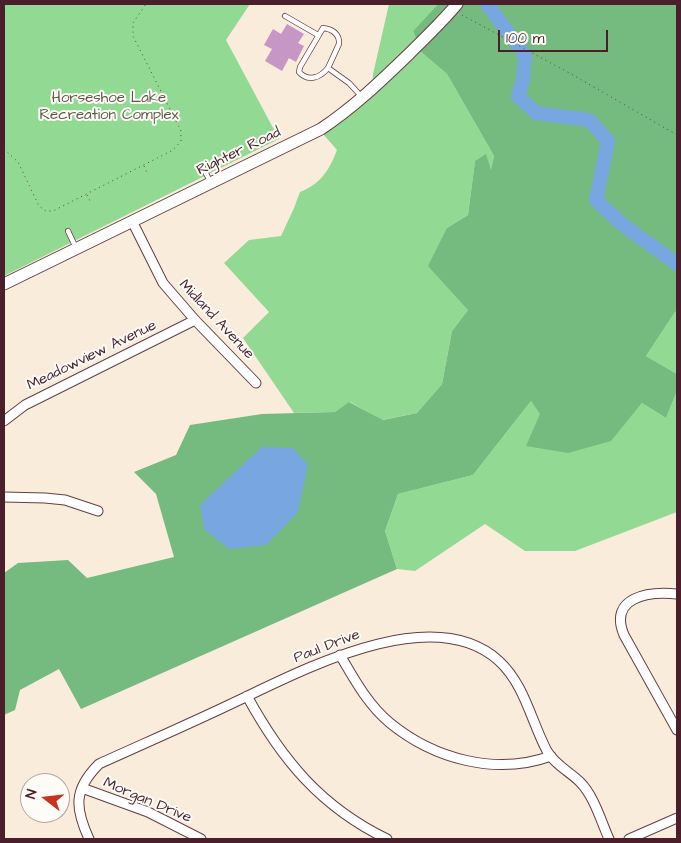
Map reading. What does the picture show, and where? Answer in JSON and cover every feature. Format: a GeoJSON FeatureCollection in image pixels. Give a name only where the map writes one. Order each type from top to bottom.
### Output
{"type":"FeatureCollection","features":[{"type":"Feature","properties":{"kind":"street","name":"Righter Road"},"geometry":{"type":"LineString","coordinates":[[4,284],[321,128],[363,98],[456,8]]}},
{"type":"Feature","properties":{"kind":"street","name":"Midland Avenue"},"geometry":{"type":"LineString","coordinates":[[132,221],[163,283],[195,320],[256,383]]}},
{"type":"Feature","properties":{"kind":"street","name":"Meadowview Avenue"},"geometry":{"type":"LineString","coordinates":[[4,421],[25,405],[195,320]]}},
{"type":"Feature","properties":{"kind":"street"},"geometry":{"type":"LineString","coordinates":[[4,496],[65,500],[98,511]]}},
{"type":"Feature","properties":{"kind":"street"},"geometry":{"type":"LineString","coordinates":[[677,594],[657,593],[634,598],[627,602],[623,609],[620,626],[677,730]]}},
{"type":"Feature","properties":{"kind":"street","name":"Paul Drive"},"geometry":{"type":"LineString","coordinates":[[82,788],[91,772],[99,764],[340,655],[374,644],[427,637],[461,640],[475,645],[500,661],[514,679],[551,756]]}},
{"type":"Feature","properties":{"kind":"street"},"geometry":{"type":"LineString","coordinates":[[340,655],[357,685],[389,722],[429,748],[449,756],[489,765],[518,765],[551,756],[556,764],[580,782],[588,792],[608,839]]}},
{"type":"Feature","properties":{"kind":"street"},"geometry":{"type":"LineString","coordinates":[[247,696],[278,747],[310,785],[333,807],[387,839]]}},
{"type":"Feature","properties":{"kind":"street"},"geometry":{"type":"LineString","coordinates":[[82,788],[79,813],[89,839]]}},
{"type":"Feature","properties":{"kind":"street","name":"Morgan Drive"},"geometry":{"type":"LineString","coordinates":[[82,788],[148,812],[201,839]]}},
{"type":"Feature","properties":{"kind":"street"},"geometry":{"type":"LineString","coordinates":[[629,839],[677,818]]}},
{"type":"Feature","properties":{"kind":"lane"},"geometry":{"type":"LineString","coordinates":[[285,16],[318,35]]}},
{"type":"Feature","properties":{"kind":"lane"},"geometry":{"type":"LineString","coordinates":[[325,28],[336,34],[340,39],[328,68],[322,75],[315,78],[306,77],[299,72],[321,29],[325,28]]}},
{"type":"Feature","properties":{"kind":"lane"},"geometry":{"type":"LineString","coordinates":[[328,68],[349,84],[363,98]]}},
{"type":"Feature","properties":{"kind":"lane"},"geometry":{"type":"LineString","coordinates":[[202,166],[210,182]]}},
{"type":"Feature","properties":{"kind":"lane"},"geometry":{"type":"LineString","coordinates":[[68,231],[76,248]]}},
{"type":"Feature","properties":{"kind":"path"},"geometry":{"type":"LineString","coordinates":[[4,149],[18,162],[39,206],[46,211],[53,211],[174,150],[181,141],[181,131],[133,36],[132,22],[146,4]]}},
{"type":"Feature","properties":{"kind":"path"},"geometry":{"type":"LineString","coordinates":[[456,8],[677,135]]}},
{"type":"Feature","properties":{"kind":"path"},"geometry":{"type":"LineString","coordinates":[[144,165],[148,175]]}},
{"type":"Feature","properties":{"kind":"path"},"geometry":{"type":"LineString","coordinates":[[86,194],[91,203]]}},
{"type":"Feature","properties":{"kind":"green space","name":"Horseshoe Lake Recreation Complex"},"geometry":{"type":"Polygon","coordinates":[[[4,4],[250,4],[226,40],[279,139],[4,276],[4,4]]]}},
{"type":"Feature","properties":{"kind":"green space"},"geometry":{"type":"Polygon","coordinates":[[[389,4],[438,4],[413,31],[421,52],[447,74],[494,156],[491,171],[475,161],[468,215],[447,228],[468,310],[452,331],[442,384],[417,413],[382,420],[350,402],[335,412],[294,413],[243,338],[269,312],[224,263],[249,240],[281,236],[300,192],[318,181],[331,164],[337,150],[323,134],[372,93],[373,74],[389,4]]]}},
{"type":"Feature","properties":{"kind":"green space"},"geometry":{"type":"Polygon","coordinates":[[[438,4],[677,4],[677,311],[646,356],[677,374],[677,391],[666,418],[642,403],[611,441],[568,453],[526,446],[540,414],[531,401],[473,475],[398,494],[385,531],[397,569],[81,709],[59,669],[20,690],[15,710],[4,715],[4,573],[18,563],[68,560],[87,578],[174,557],[156,494],[134,472],[176,455],[190,425],[262,414],[335,412],[349,402],[383,420],[417,413],[442,384],[452,331],[468,310],[428,266],[447,228],[468,215],[475,161],[486,154],[491,170],[494,156],[447,74],[421,52],[413,31],[438,4]]]}},
{"type":"Feature","properties":{"kind":"green space"},"geometry":{"type":"Polygon","coordinates":[[[677,311],[677,374],[646,356],[677,311]]]}},
{"type":"Feature","properties":{"kind":"green space"},"geometry":{"type":"Polygon","coordinates":[[[677,391],[677,512],[575,551],[525,551],[485,524],[415,571],[397,569],[385,531],[398,494],[473,475],[531,401],[541,413],[610,441],[642,403],[666,418],[677,391]]]}},
{"type":"Feature","properties":{"kind":"water"},"geometry":{"type":"Polygon","coordinates":[[[262,447],[293,448],[308,465],[298,512],[266,545],[229,549],[204,529],[200,505],[262,447]]]}},
{"type":"Feature","properties":{"kind":"building"},"geometry":{"type":"Polygon","coordinates":[[[287,24],[304,34],[298,43],[304,46],[296,62],[289,58],[282,71],[265,61],[272,49],[264,45],[273,29],[281,34],[287,24]]]}},
{"type":"Feature","properties":{"kind":"waterway"},"geometry":{"type":"LineString","coordinates":[[487,4],[525,55],[523,80],[518,96],[536,113],[589,120],[608,141],[596,200],[623,225],[677,264]]}}]}
